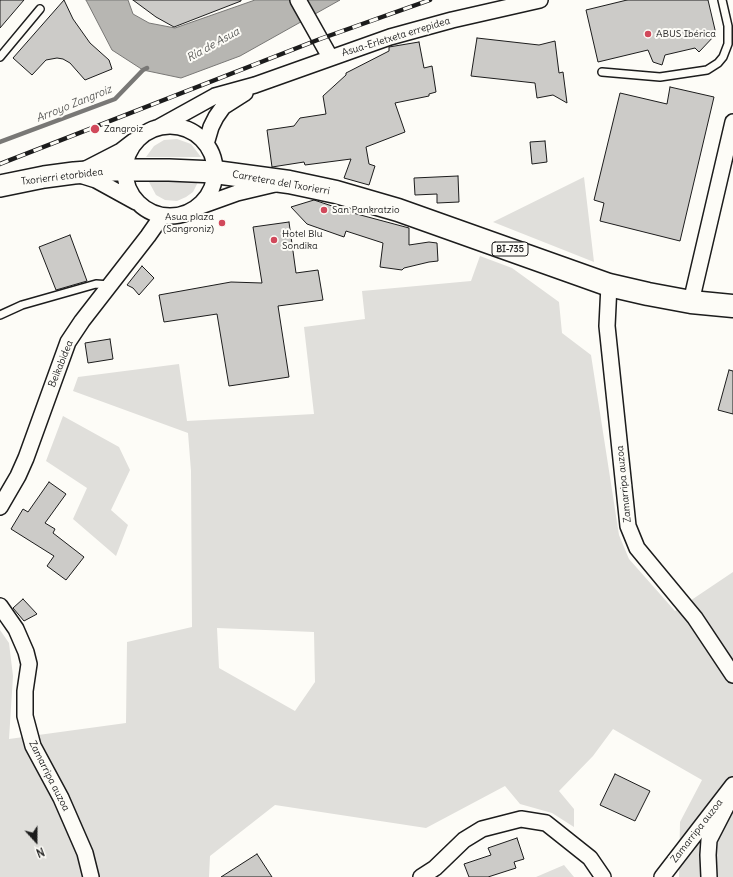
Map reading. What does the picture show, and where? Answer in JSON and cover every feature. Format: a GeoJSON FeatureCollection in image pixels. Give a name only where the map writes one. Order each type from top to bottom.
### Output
{"type":"FeatureCollection","features":[{"type":"Feature","properties":{"kind":"main road","name":"Carretera del Txorierri"},"geometry":{"type":"LineString","coordinates":[[215,172],[289,182],[336,192],[398,210],[609,285],[691,302],[733,306]]}},
{"type":"Feature","properties":{"kind":"street"},"geometry":{"type":"LineString","coordinates":[[298,0],[330,57]]}},
{"type":"Feature","properties":{"kind":"street","name":"Asua-Erletxeta errepidea"},"geometry":{"type":"LineString","coordinates":[[256,85],[330,57],[390,37],[452,20],[540,0]]}},
{"type":"Feature","properties":{"kind":"street"},"geometry":{"type":"LineString","coordinates":[[74,173],[93,166],[114,155],[142,136],[215,96],[256,85]]}},
{"type":"Feature","properties":{"kind":"street"},"geometry":{"type":"LineString","coordinates":[[206,144],[216,117],[223,107],[256,85]]}},
{"type":"Feature","properties":{"kind":"street"},"geometry":{"type":"LineString","coordinates":[[691,302],[733,122]]}},
{"type":"Feature","properties":{"kind":"street"},"geometry":{"type":"LineString","coordinates":[[74,173],[96,180],[150,212],[162,216],[185,214],[203,201],[210,192],[214,182],[215,172],[213,157],[206,144],[197,135],[185,129],[172,126],[159,128]]}},
{"type":"Feature","properties":{"kind":"street"},"geometry":{"type":"LineString","coordinates":[[140,205],[131,195],[126,183],[125,170],[126,160],[133,146],[142,136]]}},
{"type":"Feature","properties":{"kind":"street","name":"Carretera del Txorierri"},"geometry":{"type":"LineString","coordinates":[[125,170],[215,172]]}},
{"type":"Feature","properties":{"kind":"street","name":"Txorierri etorbidea"},"geometry":{"type":"LineString","coordinates":[[0,186],[74,173],[125,170]]}},
{"type":"Feature","properties":{"kind":"street"},"geometry":{"type":"LineString","coordinates":[[195,208],[237,193],[289,182]]}},
{"type":"Feature","properties":{"kind":"street","name":"Beikabidea"},"geometry":{"type":"LineString","coordinates":[[0,507],[18,476],[26,458],[68,342],[82,320],[111,285],[162,216]]}},
{"type":"Feature","properties":{"kind":"street","name":"Zamarripa auzoa"},"geometry":{"type":"LineString","coordinates":[[609,285],[608,326],[628,526],[637,548],[695,618],[733,675]]}},
{"type":"Feature","properties":{"kind":"street","name":"Zamarripa auzoa"},"geometry":{"type":"LineString","coordinates":[[0,606],[16,629],[26,652],[28,664],[25,691],[25,716],[33,746],[61,798],[85,853],[91,877]]}},
{"type":"Feature","properties":{"kind":"street","name":"Zamarripa auzoa"},"geometry":{"type":"LineString","coordinates":[[662,877],[733,785]]}},
{"type":"Feature","properties":{"kind":"street"},"geometry":{"type":"LineString","coordinates":[[709,877],[709,840],[733,792]]}},
{"type":"Feature","properties":{"kind":"street"},"geometry":{"type":"LineString","coordinates":[[421,877],[435,868],[464,840],[482,829],[521,819],[546,823],[590,858],[603,877]]}},
{"type":"Feature","properties":{"kind":"lane"},"geometry":{"type":"LineString","coordinates":[[602,72],[660,77],[707,70],[718,63],[728,44],[728,26],[722,0]]}},
{"type":"Feature","properties":{"kind":"lane"},"geometry":{"type":"LineString","coordinates":[[0,57],[40,9]]}},
{"type":"Feature","properties":{"kind":"lane"},"geometry":{"type":"LineString","coordinates":[[0,315],[22,305],[96,284],[111,285]]}},
{"type":"Feature","properties":{"kind":"shaded area"},"geometry":{"type":"Polygon","coordinates":[[[177,139],[191,144],[201,157],[146,157],[154,146],[164,140],[177,139]]]}},
{"type":"Feature","properties":{"kind":"shaded area"},"geometry":{"type":"Polygon","coordinates":[[[584,177],[594,262],[493,222],[584,177]]]}},
{"type":"Feature","properties":{"kind":"shaded area"},"geometry":{"type":"Polygon","coordinates":[[[149,182],[198,182],[193,192],[177,201],[165,200],[156,195],[149,182]]]}},
{"type":"Feature","properties":{"kind":"shaded area"},"geometry":{"type":"Polygon","coordinates":[[[480,256],[512,268],[559,302],[562,333],[591,355],[619,535],[629,559],[675,611],[733,572],[733,877],[679,877],[680,822],[702,780],[613,729],[593,756],[559,791],[574,809],[574,827],[552,813],[520,804],[505,786],[426,828],[275,805],[210,856],[209,877],[0,877],[0,630],[9,643],[13,676],[9,739],[126,723],[127,642],[192,627],[191,471],[188,433],[73,391],[78,377],[179,364],[187,421],[314,414],[304,327],[365,319],[362,291],[471,281],[480,256]],[[217,628],[219,668],[295,711],[315,682],[314,632],[217,628]]]}},
{"type":"Feature","properties":{"kind":"shaded area"},"geometry":{"type":"Polygon","coordinates":[[[63,416],[119,447],[130,470],[111,510],[128,525],[116,556],[73,519],[87,488],[46,461],[63,416]]]}},
{"type":"Feature","properties":{"kind":"shaded area"},"geometry":{"type":"Polygon","coordinates":[[[564,865],[574,877],[536,877],[564,865]]]}},
{"type":"Feature","properties":{"kind":"water","name":"Ría de Asua"},"geometry":{"type":"Polygon","coordinates":[[[86,0],[128,0],[133,14],[149,23],[175,28],[255,0],[340,0],[240,56],[181,78],[143,70],[112,50],[86,0]]]}},
{"type":"Feature","properties":{"kind":"building"},"geometry":{"type":"Polygon","coordinates":[[[0,0],[24,0],[0,28],[0,0]]]}},
{"type":"Feature","properties":{"kind":"building"},"geometry":{"type":"Polygon","coordinates":[[[64,0],[73,19],[90,43],[109,60],[112,69],[85,80],[70,63],[63,59],[57,58],[46,60],[32,75],[13,58],[64,0]]]}},
{"type":"Feature","properties":{"kind":"building"},"geometry":{"type":"Polygon","coordinates":[[[133,0],[241,1],[174,27],[156,17],[133,0]]]}},
{"type":"Feature","properties":{"kind":"building"},"geometry":{"type":"Polygon","coordinates":[[[627,0],[708,0],[716,34],[699,52],[695,48],[665,55],[662,65],[653,62],[648,50],[598,62],[586,10],[627,0]]]}},
{"type":"Feature","properties":{"kind":"building"},"geometry":{"type":"Polygon","coordinates":[[[477,38],[539,45],[555,41],[559,73],[563,72],[567,103],[553,95],[537,98],[535,83],[471,76],[477,38]]]}},
{"type":"Feature","properties":{"kind":"building"},"geometry":{"type":"Polygon","coordinates":[[[419,42],[424,68],[432,66],[436,92],[429,94],[429,96],[395,103],[405,132],[366,147],[369,164],[375,166],[369,185],[344,178],[351,159],[305,165],[304,162],[272,167],[267,130],[294,126],[300,118],[326,114],[323,96],[346,75],[346,73],[389,51],[389,47],[419,42]]]}},
{"type":"Feature","properties":{"kind":"building"},"geometry":{"type":"Polygon","coordinates":[[[670,87],[714,97],[680,241],[600,221],[604,203],[594,200],[620,93],[667,104],[670,87]]]}},
{"type":"Feature","properties":{"kind":"building"},"geometry":{"type":"Polygon","coordinates":[[[545,141],[547,162],[532,164],[530,142],[545,141]]]}},
{"type":"Feature","properties":{"kind":"building"},"geometry":{"type":"Polygon","coordinates":[[[458,176],[459,202],[437,203],[437,194],[415,195],[414,178],[458,176]]]}},
{"type":"Feature","properties":{"kind":"building"},"geometry":{"type":"Polygon","coordinates":[[[314,200],[353,213],[409,228],[409,245],[429,242],[437,243],[438,261],[404,268],[402,270],[380,267],[383,243],[346,231],[344,237],[307,224],[291,207],[314,200]]]}},
{"type":"Feature","properties":{"kind":"building"},"geometry":{"type":"Polygon","coordinates":[[[289,222],[296,273],[318,270],[323,300],[278,306],[289,377],[229,386],[217,314],[164,322],[159,295],[231,282],[262,283],[253,227],[289,222]]]}},
{"type":"Feature","properties":{"kind":"building"},"geometry":{"type":"Polygon","coordinates":[[[70,235],[87,281],[56,290],[39,247],[70,235]]]}},
{"type":"Feature","properties":{"kind":"building"},"geometry":{"type":"Polygon","coordinates":[[[142,266],[154,278],[139,295],[133,288],[127,285],[142,266]]]}},
{"type":"Feature","properties":{"kind":"building"},"geometry":{"type":"Polygon","coordinates":[[[110,339],[113,359],[88,363],[85,343],[110,339]]]}},
{"type":"Feature","properties":{"kind":"building"},"geometry":{"type":"Polygon","coordinates":[[[729,370],[733,371],[733,414],[718,410],[729,370]]]}},
{"type":"Feature","properties":{"kind":"building"},"geometry":{"type":"Polygon","coordinates":[[[49,482],[66,494],[45,523],[55,529],[53,533],[84,557],[66,580],[47,566],[54,556],[11,529],[23,509],[28,512],[49,482]]]}},
{"type":"Feature","properties":{"kind":"building"},"geometry":{"type":"Polygon","coordinates":[[[23,599],[37,614],[24,621],[13,608],[23,599]]]}},
{"type":"Feature","properties":{"kind":"building"},"geometry":{"type":"Polygon","coordinates":[[[615,774],[650,791],[635,821],[600,805],[615,774]]]}},
{"type":"Feature","properties":{"kind":"building"},"geometry":{"type":"Polygon","coordinates":[[[517,838],[524,859],[514,862],[516,868],[488,877],[469,877],[464,864],[491,855],[488,848],[517,838]]]}},
{"type":"Feature","properties":{"kind":"building"},"geometry":{"type":"Polygon","coordinates":[[[257,854],[272,877],[221,877],[257,854]]]}},
{"type":"Feature","properties":{"kind":"waterway","name":"Arroyo Zangroiz"},"geometry":{"type":"LineString","coordinates":[[0,142],[115,99],[143,70],[147,68]]}},
{"type":"Feature","properties":{"kind":"railway"},"geometry":{"type":"LineString","coordinates":[[0,164],[320,39],[430,0]]}},
{"type":"Feature","properties":{"kind":"place","name":"ABUS Ibérica"},"geometry":{"type":"Point","coordinates":[648,34]}},
{"type":"Feature","properties":{"kind":"place","name":"Zangroiz"},"geometry":{"type":"Point","coordinates":[95,129]}},
{"type":"Feature","properties":{"kind":"place","name":"San Pankratzio"},"geometry":{"type":"Point","coordinates":[324,210]}},
{"type":"Feature","properties":{"kind":"place","name":"Asua plaza (Sangroniz)"},"geometry":{"type":"Point","coordinates":[222,223]}},
{"type":"Feature","properties":{"kind":"place","name":"Hotel Blu Sondika"},"geometry":{"type":"Point","coordinates":[274,240]}}]}
